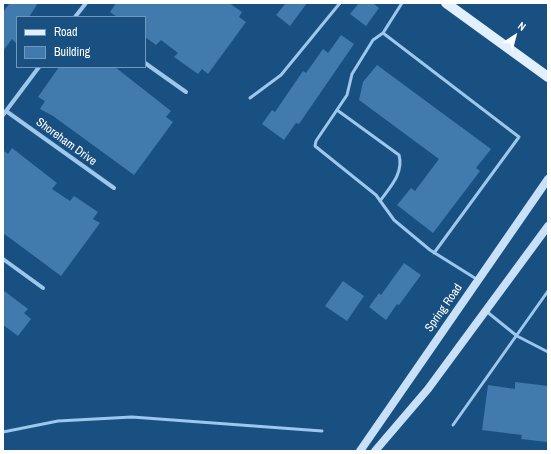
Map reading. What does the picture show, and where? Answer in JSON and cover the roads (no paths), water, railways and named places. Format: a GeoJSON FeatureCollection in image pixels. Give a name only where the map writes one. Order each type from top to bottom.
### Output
{"type":"FeatureCollection","features":[{"type":"Feature","properties":{"kind":"main road"},"geometry":{"type":"LineString","coordinates":[[446,3],[548,77]]}},
{"type":"Feature","properties":{"kind":"main road","name":"Spring Road"},"geometry":{"type":"LineString","coordinates":[[362,449],[548,179]]}},
{"type":"Feature","properties":{"kind":"main road"},"geometry":{"type":"LineString","coordinates":[[376,449],[428,389],[547,231]]}},
{"type":"Feature","properties":{"kind":"street"},"geometry":{"type":"LineString","coordinates":[[78,16],[86,3]]}},
{"type":"Feature","properties":{"kind":"street"},"geometry":{"type":"LineString","coordinates":[[146,64],[186,92]]}},
{"type":"Feature","properties":{"kind":"street"},"geometry":{"type":"LineString","coordinates":[[3,116],[38,68]]}},
{"type":"Feature","properties":{"kind":"street","name":"Shoreham Drive"},"geometry":{"type":"LineString","coordinates":[[6,111],[114,188]]}},
{"type":"Feature","properties":{"kind":"street"},"geometry":{"type":"LineString","coordinates":[[3,259],[43,288]]}},
{"type":"Feature","properties":{"kind":"lane"},"geometry":{"type":"LineString","coordinates":[[250,98],[281,75],[340,3]]}},
{"type":"Feature","properties":{"kind":"lane"},"geometry":{"type":"LineString","coordinates":[[402,3],[383,33],[373,40],[352,74],[347,95],[315,146],[376,195],[394,220],[434,253],[478,280]]}},
{"type":"Feature","properties":{"kind":"lane"},"geometry":{"type":"LineString","coordinates":[[383,33],[519,137],[434,253]]}},
{"type":"Feature","properties":{"kind":"lane"},"geometry":{"type":"LineString","coordinates":[[337,110],[399,156],[401,167],[399,174],[380,201]]}},
{"type":"Feature","properties":{"kind":"lane"},"geometry":{"type":"LineString","coordinates":[[452,425],[548,291]]}},
{"type":"Feature","properties":{"kind":"lane"},"geometry":{"type":"LineString","coordinates":[[486,312],[517,336],[548,352]]}},
{"type":"Feature","properties":{"kind":"lane"},"geometry":{"type":"LineString","coordinates":[[3,432],[58,421],[132,417],[322,431]]}}]}
